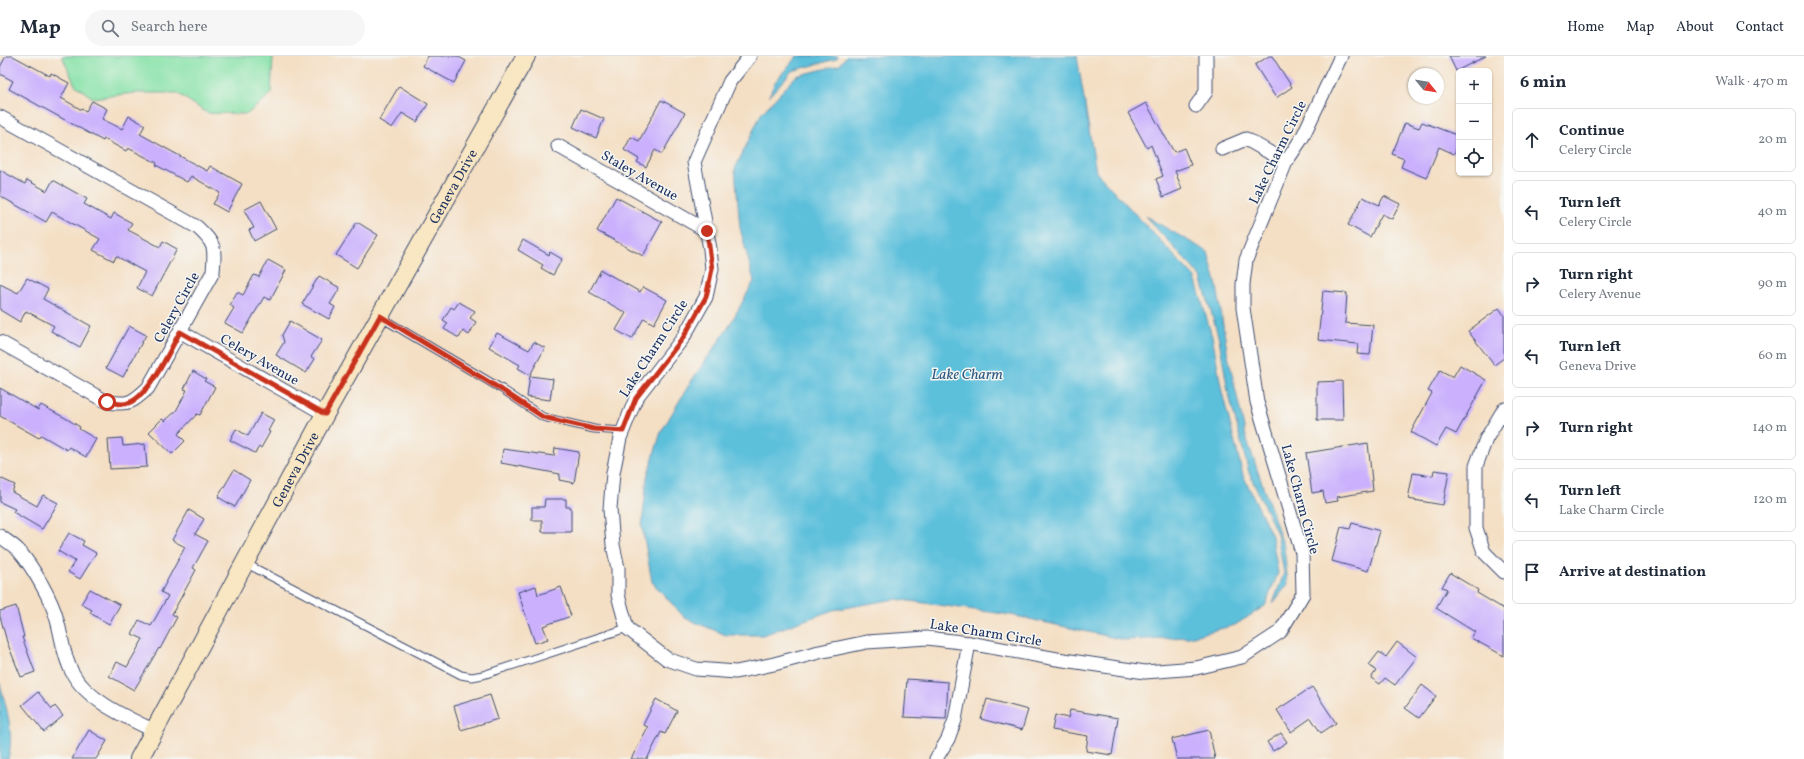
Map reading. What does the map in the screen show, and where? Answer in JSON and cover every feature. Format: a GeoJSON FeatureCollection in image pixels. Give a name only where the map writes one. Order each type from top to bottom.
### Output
{"type":"FeatureCollection","features":[{"type":"Feature","properties":{"kind":"main road","name":"Geneva Drive"},"geometry":{"type":"LineString","coordinates":[[139,759],[325,414],[526,56]]}},
{"type":"Feature","properties":{"kind":"street","name":"Lake Charm Circle"},"geometry":{"type":"LineString","coordinates":[[750,56],[730,81],[694,162],[707,231],[712,269],[706,297],[683,338],[636,398],[620,438],[613,474],[610,509],[613,545],[618,568],[618,595],[627,628],[667,659],[696,669],[736,672],[867,642],[927,638],[969,643],[1057,659],[1145,672],[1196,668],[1242,656],[1280,632],[1303,594],[1302,553],[1256,402],[1243,308],[1243,284],[1246,260],[1286,162],[1302,138],[1341,56]]}},
{"type":"Feature","properties":{"kind":"street"},"geometry":{"type":"LineString","coordinates":[[1196,106],[1206,92],[1206,56]]}},
{"type":"Feature","properties":{"kind":"street","name":"Celery Circle"},"geometry":{"type":"LineString","coordinates":[[0,117],[197,227],[209,238],[215,251],[214,272],[148,388],[136,400],[123,404],[107,402],[0,342]]}},
{"type":"Feature","properties":{"kind":"street"},"geometry":{"type":"LineString","coordinates":[[1222,150],[1246,139],[1286,162]]}},
{"type":"Feature","properties":{"kind":"street","name":"Staley Avenue"},"geometry":{"type":"LineString","coordinates":[[558,146],[707,231]]}},
{"type":"Feature","properties":{"kind":"street","name":"Celery Avenue"},"geometry":{"type":"LineString","coordinates":[[180,332],[325,414]]}},
{"type":"Feature","properties":{"kind":"street"},"geometry":{"type":"LineString","coordinates":[[1504,409],[1486,439],[1476,466],[1476,528],[1484,552],[1504,572]]}},
{"type":"Feature","properties":{"kind":"street"},"geometry":{"type":"LineString","coordinates":[[0,536],[19,550],[38,577],[57,618],[64,651],[72,673],[86,691],[116,712],[155,731]]}},
{"type":"Feature","properties":{"kind":"street"},"geometry":{"type":"LineString","coordinates":[[936,759],[948,739],[955,720],[969,643]]}},
{"type":"Feature","properties":{"kind":"lane"},"geometry":{"type":"LineString","coordinates":[[380,316],[502,390],[543,417],[594,429],[623,431]]}},
{"type":"Feature","properties":{"kind":"lane"},"geometry":{"type":"LineString","coordinates":[[245,563],[461,674],[472,677],[483,675],[627,628]]}},
{"type":"Feature","properties":{"kind":"green space"},"geometry":{"type":"Polygon","coordinates":[[[62,56],[273,56],[271,94],[247,114],[207,113],[177,93],[134,93],[93,98],[75,85],[62,56]]]}},
{"type":"Feature","properties":{"kind":"water"},"geometry":{"type":"Polygon","coordinates":[[[797,56],[838,56],[836,59],[792,71],[769,96],[775,82],[797,56]]]}},
{"type":"Feature","properties":{"kind":"water","name":"Lake Charm"},"geometry":{"type":"Polygon","coordinates":[[[846,56],[1077,56],[1096,172],[1195,278],[1213,340],[1222,392],[1243,475],[1272,536],[1278,573],[1265,606],[1235,625],[1189,637],[1125,640],[1011,615],[895,599],[833,610],[763,635],[726,635],[685,618],[652,582],[642,526],[647,477],[661,432],[690,383],[728,328],[754,281],[740,228],[735,169],[761,114],[796,76],[840,65],[846,56]]]}},
{"type":"Feature","properties":{"kind":"water"},"geometry":{"type":"Polygon","coordinates":[[[1145,216],[1208,252],[1217,286],[1227,351],[1246,437],[1284,547],[1288,584],[1273,603],[1284,573],[1277,534],[1249,473],[1228,391],[1219,339],[1201,277],[1145,216]]]}},
{"type":"Feature","properties":{"kind":"water"},"geometry":{"type":"Polygon","coordinates":[[[0,683],[10,730],[11,740],[8,759],[0,759],[0,683]]]}},
{"type":"Feature","properties":{"kind":"building"},"geometry":{"type":"Polygon","coordinates":[[[6,56],[13,56],[50,76],[51,73],[69,83],[61,98],[82,110],[86,111],[92,101],[107,109],[102,119],[122,129],[129,116],[145,125],[140,134],[207,171],[210,166],[242,184],[227,212],[213,204],[220,193],[191,176],[187,182],[156,165],[157,163],[128,148],[126,151],[104,139],[103,141],[9,89],[13,81],[0,74],[0,67],[6,56]]]}},
{"type":"Feature","properties":{"kind":"building"},"geometry":{"type":"Polygon","coordinates":[[[428,56],[457,56],[466,61],[454,83],[423,66],[428,56]]]}},
{"type":"Feature","properties":{"kind":"building"},"geometry":{"type":"Polygon","coordinates":[[[1269,56],[1272,56],[1292,87],[1276,98],[1255,65],[1269,56]]]}},
{"type":"Feature","properties":{"kind":"building"},"geometry":{"type":"Polygon","coordinates":[[[1449,56],[1486,56],[1462,68],[1456,68],[1456,71],[1449,56]]]}},
{"type":"Feature","properties":{"kind":"building"},"geometry":{"type":"Polygon","coordinates":[[[399,86],[428,104],[417,122],[402,113],[392,128],[379,120],[399,86]]]}},
{"type":"Feature","properties":{"kind":"building"},"geometry":{"type":"Polygon","coordinates":[[[661,100],[685,113],[662,154],[655,150],[646,167],[637,162],[639,159],[624,150],[631,137],[639,141],[661,100]]]}},
{"type":"Feature","properties":{"kind":"building"},"geometry":{"type":"Polygon","coordinates":[[[1146,103],[1174,152],[1184,148],[1191,165],[1175,171],[1182,189],[1163,197],[1156,179],[1163,176],[1151,145],[1147,148],[1128,113],[1146,103]]]}},
{"type":"Feature","properties":{"kind":"building"},"geometry":{"type":"Polygon","coordinates":[[[581,109],[604,119],[596,138],[573,127],[581,109]]]}},
{"type":"Feature","properties":{"kind":"building"},"geometry":{"type":"Polygon","coordinates":[[[1422,122],[1456,135],[1456,150],[1454,154],[1439,147],[1426,178],[1401,167],[1404,159],[1392,154],[1405,123],[1419,128],[1422,122]]]}},
{"type":"Feature","properties":{"kind":"building"},"geometry":{"type":"Polygon","coordinates":[[[0,170],[25,184],[27,180],[47,191],[53,180],[87,199],[84,204],[111,219],[114,213],[132,223],[128,230],[160,247],[163,241],[177,249],[152,296],[137,288],[145,272],[116,256],[114,261],[93,250],[100,239],[52,212],[46,222],[0,196],[0,170]]]}},
{"type":"Feature","properties":{"kind":"building"},"geometry":{"type":"Polygon","coordinates":[[[1384,196],[1400,204],[1392,219],[1382,214],[1370,237],[1348,225],[1363,197],[1379,205],[1384,196]]]}},
{"type":"Feature","properties":{"kind":"building"},"geometry":{"type":"Polygon","coordinates":[[[616,197],[662,222],[643,256],[597,231],[616,197]]]}},
{"type":"Feature","properties":{"kind":"building"},"geometry":{"type":"Polygon","coordinates":[[[261,201],[276,229],[254,241],[249,230],[254,228],[244,210],[261,201]]]}},
{"type":"Feature","properties":{"kind":"building"},"geometry":{"type":"Polygon","coordinates":[[[357,222],[378,235],[357,268],[336,255],[357,222]]]}},
{"type":"Feature","properties":{"kind":"building"},"geometry":{"type":"Polygon","coordinates":[[[523,240],[549,255],[550,252],[562,259],[553,275],[541,268],[543,265],[518,250],[523,240]]]}},
{"type":"Feature","properties":{"kind":"building"},"geometry":{"type":"Polygon","coordinates":[[[268,260],[286,270],[270,300],[264,297],[243,333],[225,323],[234,308],[230,305],[237,292],[243,295],[254,275],[259,277],[268,260]]]}},
{"type":"Feature","properties":{"kind":"building"},"geometry":{"type":"Polygon","coordinates":[[[601,270],[640,292],[643,287],[667,300],[654,324],[644,318],[632,339],[616,330],[626,313],[589,292],[601,270]]]}},
{"type":"Feature","properties":{"kind":"building"},"geometry":{"type":"Polygon","coordinates":[[[319,276],[340,288],[330,304],[335,307],[329,319],[302,304],[319,276]]]}},
{"type":"Feature","properties":{"kind":"building"},"geometry":{"type":"Polygon","coordinates":[[[27,278],[48,289],[43,299],[91,326],[80,347],[51,331],[54,326],[26,311],[20,322],[0,310],[0,284],[18,293],[27,278]]]}},
{"type":"Feature","properties":{"kind":"building"},"geometry":{"type":"Polygon","coordinates":[[[1323,291],[1347,293],[1345,323],[1373,325],[1370,355],[1357,354],[1358,344],[1318,340],[1323,291]]]}},
{"type":"Feature","properties":{"kind":"building"},"geometry":{"type":"Polygon","coordinates":[[[459,302],[475,311],[470,318],[476,322],[469,335],[463,331],[459,338],[444,329],[448,323],[443,320],[451,307],[454,309],[459,302]]]}},
{"type":"Feature","properties":{"kind":"building"},"geometry":{"type":"Polygon","coordinates":[[[1499,308],[1504,315],[1504,358],[1494,365],[1468,331],[1499,308]]]}},
{"type":"Feature","properties":{"kind":"building"},"geometry":{"type":"Polygon","coordinates":[[[290,321],[322,340],[311,357],[315,359],[306,373],[276,355],[284,342],[282,335],[290,321]]]}},
{"type":"Feature","properties":{"kind":"building"},"geometry":{"type":"Polygon","coordinates":[[[129,326],[146,335],[123,377],[106,368],[129,326]]]}},
{"type":"Feature","properties":{"kind":"building"},"geometry":{"type":"Polygon","coordinates":[[[497,333],[529,350],[534,342],[545,348],[530,375],[518,368],[520,365],[489,347],[497,333]]]}},
{"type":"Feature","properties":{"kind":"building"},"geometry":{"type":"Polygon","coordinates":[[[1460,365],[1486,380],[1456,434],[1446,429],[1436,446],[1411,432],[1432,393],[1428,391],[1440,370],[1453,377],[1460,365]]]}},
{"type":"Feature","properties":{"kind":"building"},"geometry":{"type":"Polygon","coordinates":[[[193,371],[206,379],[204,381],[215,387],[200,415],[197,414],[178,434],[185,441],[172,454],[149,432],[162,419],[165,421],[176,411],[187,390],[184,389],[193,371]]]}},
{"type":"Feature","properties":{"kind":"building"},"geometry":{"type":"Polygon","coordinates":[[[530,376],[553,379],[550,400],[527,397],[530,376]]]}},
{"type":"Feature","properties":{"kind":"building"},"geometry":{"type":"Polygon","coordinates":[[[1342,381],[1343,420],[1317,420],[1317,382],[1342,381]]]}},
{"type":"Feature","properties":{"kind":"building"},"geometry":{"type":"Polygon","coordinates":[[[0,388],[38,410],[41,405],[80,427],[79,429],[96,439],[86,457],[69,447],[67,450],[41,435],[39,438],[0,416],[0,388]]]}},
{"type":"Feature","properties":{"kind":"building"},"geometry":{"type":"Polygon","coordinates":[[[261,413],[274,420],[268,431],[270,432],[261,448],[259,447],[255,453],[230,440],[236,429],[248,436],[261,413]]]}},
{"type":"Feature","properties":{"kind":"building"},"geometry":{"type":"Polygon","coordinates":[[[122,438],[123,446],[145,444],[147,467],[110,469],[108,439],[122,438]]]}},
{"type":"Feature","properties":{"kind":"building"},"geometry":{"type":"Polygon","coordinates":[[[1368,443],[1373,491],[1337,497],[1338,501],[1325,503],[1323,491],[1312,493],[1306,453],[1368,443]]]}},
{"type":"Feature","properties":{"kind":"building"},"geometry":{"type":"Polygon","coordinates":[[[555,448],[579,452],[574,483],[559,480],[560,474],[501,463],[503,449],[554,456],[555,448]]]}},
{"type":"Feature","properties":{"kind":"building"},"geometry":{"type":"Polygon","coordinates":[[[234,470],[250,480],[235,507],[218,497],[234,470]]]}},
{"type":"Feature","properties":{"kind":"building"},"geometry":{"type":"Polygon","coordinates":[[[1434,470],[1449,472],[1443,505],[1408,499],[1413,473],[1433,476],[1434,470]]]}},
{"type":"Feature","properties":{"kind":"building"},"geometry":{"type":"Polygon","coordinates":[[[0,478],[15,485],[12,492],[37,506],[43,495],[58,503],[42,529],[13,512],[15,509],[0,502],[0,478]]]}},
{"type":"Feature","properties":{"kind":"building"},"geometry":{"type":"Polygon","coordinates":[[[545,499],[566,499],[566,507],[571,507],[571,532],[542,532],[542,520],[532,520],[532,507],[544,507],[545,499]]]}},
{"type":"Feature","properties":{"kind":"building"},"geometry":{"type":"Polygon","coordinates":[[[189,510],[204,519],[195,534],[208,541],[193,568],[196,570],[172,614],[177,617],[160,649],[159,648],[134,690],[109,676],[117,662],[127,667],[143,639],[132,634],[139,620],[151,626],[168,596],[161,592],[185,547],[172,540],[189,510]]]}},
{"type":"Feature","properties":{"kind":"building"},"geometry":{"type":"Polygon","coordinates":[[[1352,523],[1380,531],[1368,571],[1332,561],[1341,527],[1350,529],[1352,523]]]}},
{"type":"Feature","properties":{"kind":"building"},"geometry":{"type":"Polygon","coordinates":[[[69,533],[84,541],[82,545],[96,553],[80,579],[68,572],[75,561],[58,551],[69,533]]]}},
{"type":"Feature","properties":{"kind":"building"},"geometry":{"type":"Polygon","coordinates":[[[1450,573],[1478,590],[1477,593],[1504,609],[1504,656],[1471,638],[1475,632],[1436,608],[1447,589],[1442,587],[1450,573]]]}},
{"type":"Feature","properties":{"kind":"building"},"geometry":{"type":"Polygon","coordinates":[[[536,586],[538,595],[561,587],[571,616],[543,626],[548,639],[535,643],[518,592],[536,586]]]}},
{"type":"Feature","properties":{"kind":"building"},"geometry":{"type":"Polygon","coordinates":[[[90,589],[120,605],[109,624],[90,613],[92,610],[81,604],[90,589]]]}},
{"type":"Feature","properties":{"kind":"building"},"geometry":{"type":"Polygon","coordinates":[[[16,606],[24,637],[22,637],[35,672],[21,677],[7,642],[0,616],[0,611],[16,606]]]}},
{"type":"Feature","properties":{"kind":"building"},"geometry":{"type":"Polygon","coordinates":[[[1397,642],[1417,657],[1395,685],[1385,678],[1380,684],[1371,678],[1376,671],[1369,665],[1379,652],[1386,657],[1397,642]]]}},
{"type":"Feature","properties":{"kind":"building"},"geometry":{"type":"Polygon","coordinates":[[[907,679],[948,682],[946,719],[904,717],[907,679]]]}},
{"type":"Feature","properties":{"kind":"building"},"geometry":{"type":"Polygon","coordinates":[[[1422,685],[1436,696],[1419,718],[1405,708],[1422,685]]]}},
{"type":"Feature","properties":{"kind":"building"},"geometry":{"type":"Polygon","coordinates":[[[1312,687],[1336,723],[1321,733],[1311,718],[1291,732],[1277,710],[1312,687]]]}},
{"type":"Feature","properties":{"kind":"building"},"geometry":{"type":"Polygon","coordinates":[[[38,692],[52,709],[55,706],[63,716],[44,732],[22,705],[38,692]]]}},
{"type":"Feature","properties":{"kind":"building"},"geometry":{"type":"Polygon","coordinates":[[[490,695],[498,719],[461,730],[454,706],[490,695]]]}},
{"type":"Feature","properties":{"kind":"building"},"geometry":{"type":"Polygon","coordinates":[[[656,699],[677,711],[665,734],[661,732],[647,759],[631,759],[648,727],[643,725],[656,699]]]}},
{"type":"Feature","properties":{"kind":"building"},"geometry":{"type":"Polygon","coordinates":[[[987,699],[1028,710],[1022,730],[981,719],[987,699]]]}},
{"type":"Feature","properties":{"kind":"building"},"geometry":{"type":"Polygon","coordinates":[[[1070,710],[1118,718],[1112,755],[1086,751],[1088,736],[1052,730],[1055,715],[1068,718],[1070,710]]]}},
{"type":"Feature","properties":{"kind":"building"},"geometry":{"type":"Polygon","coordinates":[[[89,730],[107,741],[96,759],[72,759],[89,730]]]}},
{"type":"Feature","properties":{"kind":"building"},"geometry":{"type":"Polygon","coordinates":[[[1209,730],[1215,759],[1177,759],[1172,739],[1209,730]]]}},
{"type":"Feature","properties":{"kind":"building"},"geometry":{"type":"Polygon","coordinates":[[[1281,733],[1287,742],[1273,751],[1267,742],[1281,733]]]}},
{"type":"Feature","properties":{"kind":"route"},"geometry":{"type":"LineString","coordinates":[[107,402],[123,404],[136,400],[148,388],[180,332],[325,414],[380,316],[502,390],[543,417],[594,429],[623,431],[636,398],[683,338],[706,297],[712,269],[707,231]]}}]}
